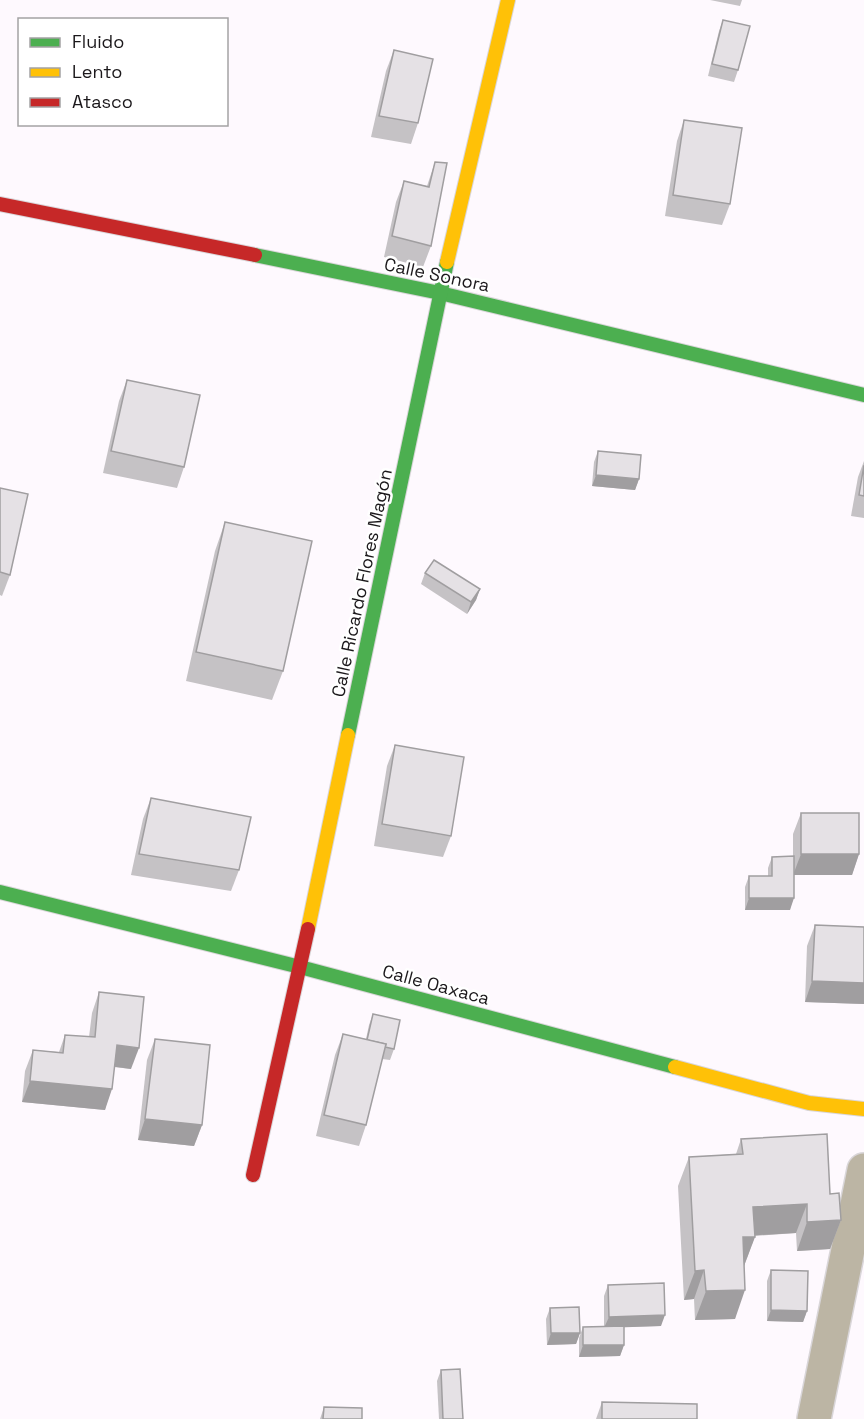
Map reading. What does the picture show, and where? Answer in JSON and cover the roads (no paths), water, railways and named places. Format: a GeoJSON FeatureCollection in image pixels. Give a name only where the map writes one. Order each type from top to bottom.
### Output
{"type":"FeatureCollection","features":[{"type":"Feature","properties":{"kind":"street","name":"Calle Ricardo Flores Magón"},"geometry":{"type":"LineString","coordinates":[[253,1174],[300,967],[440,293],[508,0]]}},
{"type":"Feature","properties":{"kind":"street","name":"Calle Sonora"},"geometry":{"type":"LineString","coordinates":[[0,204],[440,293],[864,394]]}},
{"type":"Feature","properties":{"kind":"street","name":"Calle Oaxaca"},"geometry":{"type":"LineString","coordinates":[[0,891],[300,967],[809,1103],[864,1109]]}},
{"type":"Feature","properties":{"kind":"street"},"geometry":{"type":"LineString","coordinates":[[814,1419],[864,1170]]}}]}
